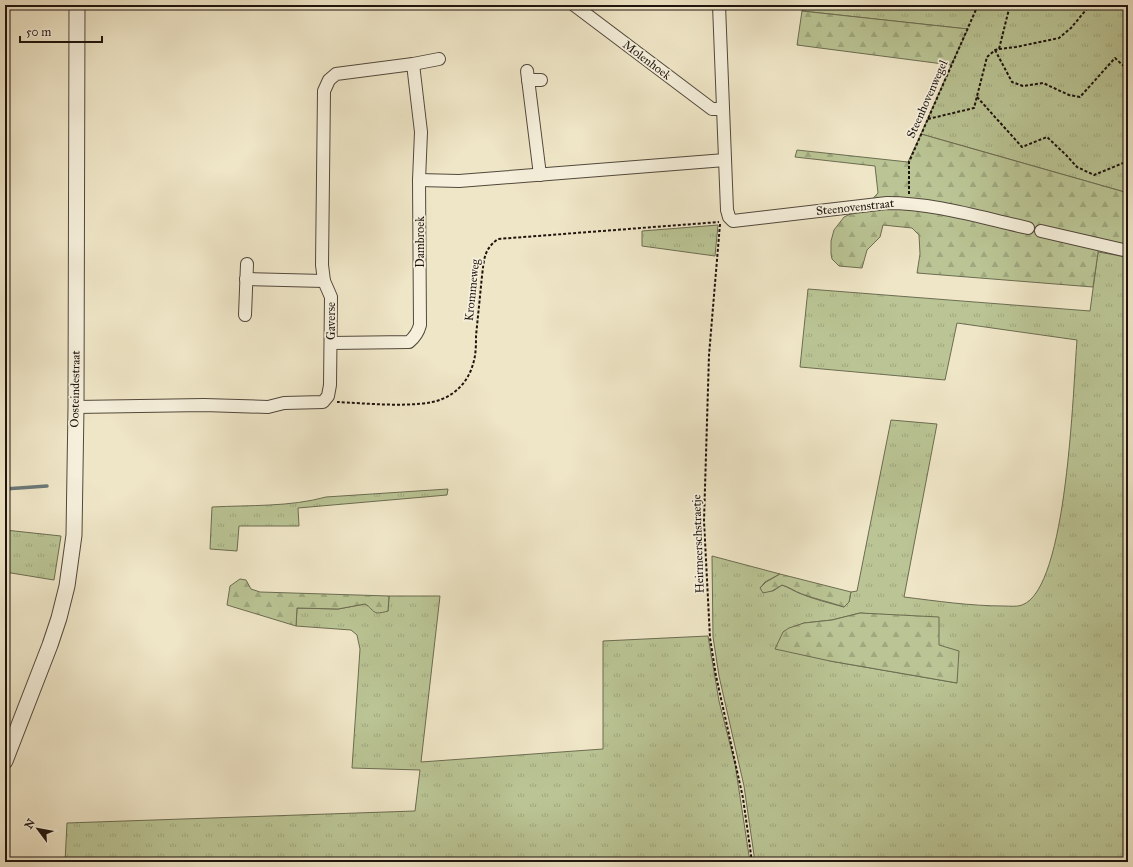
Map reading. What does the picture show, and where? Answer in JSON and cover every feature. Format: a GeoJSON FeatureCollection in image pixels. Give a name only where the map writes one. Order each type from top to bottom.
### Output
{"type":"FeatureCollection","features":[{"type":"Feature","properties":{"kind":"street","name":"Oosteindestraat"},"geometry":{"type":"LineString","coordinates":[[5,761],[59,618],[67,586],[74,535],[76,407],[77,5]]}},
{"type":"Feature","properties":{"kind":"street","name":"Molenhoek"},"geometry":{"type":"LineString","coordinates":[[574,5],[712,109],[722,109]]}},
{"type":"Feature","properties":{"kind":"street"},"geometry":{"type":"LineString","coordinates":[[719,5],[727,210],[724,220]]}},
{"type":"Feature","properties":{"kind":"street","name":"Gaverse"},"geometry":{"type":"LineString","coordinates":[[323,402],[328,396],[330,385],[331,343],[331,297],[324,281],[322,265],[324,91],[329,80],[336,74],[413,64],[439,59]]}},
{"type":"Feature","properties":{"kind":"street"},"geometry":{"type":"LineString","coordinates":[[413,64],[421,132],[419,180],[459,181],[725,160]]}},
{"type":"Feature","properties":{"kind":"street"},"geometry":{"type":"LineString","coordinates":[[540,174],[527,76],[541,80]]}},
{"type":"Feature","properties":{"kind":"street","name":"Dambroek"},"geometry":{"type":"LineString","coordinates":[[331,343],[409,342],[418,332],[420,325],[419,180]]}},
{"type":"Feature","properties":{"kind":"street","name":"Steenovenstraat"},"geometry":{"type":"LineString","coordinates":[[724,220],[733,221],[887,202],[910,203],[944,209],[1028,228]]}},
{"type":"Feature","properties":{"kind":"street"},"geometry":{"type":"LineString","coordinates":[[1041,231],[1128,251]]}},
{"type":"Feature","properties":{"kind":"street"},"geometry":{"type":"LineString","coordinates":[[245,315],[247,264]]}},
{"type":"Feature","properties":{"kind":"street"},"geometry":{"type":"LineString","coordinates":[[246,279],[324,281]]}},
{"type":"Feature","properties":{"kind":"street"},"geometry":{"type":"LineString","coordinates":[[76,407],[204,405],[268,407],[284,403],[323,402]]}},
{"type":"Feature","properties":{"kind":"path","name":"Steenhovenwegel"},"geometry":{"type":"LineString","coordinates":[[910,203],[909,162],[978,5]]}},
{"type":"Feature","properties":{"kind":"path"},"geometry":{"type":"LineString","coordinates":[[999,49],[1010,5]]}},
{"type":"Feature","properties":{"kind":"path"},"geometry":{"type":"LineString","coordinates":[[928,119],[974,108],[987,58],[995,50],[1059,38],[1071,28],[1090,5]]}},
{"type":"Feature","properties":{"kind":"path"},"geometry":{"type":"LineString","coordinates":[[995,50],[1012,82],[1023,86],[1043,83],[1069,95],[1080,97],[1115,58],[1128,70]]}},
{"type":"Feature","properties":{"kind":"path"},"geometry":{"type":"LineString","coordinates":[[977,97],[1022,147],[1046,137],[1077,167],[1094,175],[1128,160]]}},
{"type":"Feature","properties":{"kind":"path","name":"Krommeweg"},"geometry":{"type":"LineString","coordinates":[[323,402],[417,404],[436,402],[458,389],[470,374],[474,359],[480,294],[486,251],[490,244],[498,239],[724,220]]}},
{"type":"Feature","properties":{"kind":"path","name":"Heirmeerschstraetje"},"geometry":{"type":"LineString","coordinates":[[724,220],[709,355],[704,521],[710,638],[716,676],[743,798],[752,862]]}},
{"type":"Feature","properties":{"kind":"green space"},"geometry":{"type":"Polygon","coordinates":[[[802,5],[1128,5],[1128,193],[921,134],[967,29],[802,11],[802,5]]]}},
{"type":"Feature","properties":{"kind":"green space"},"geometry":{"type":"Polygon","coordinates":[[[802,11],[968,29],[951,65],[797,45],[802,11]]]}},
{"type":"Feature","properties":{"kind":"green space"},"geometry":{"type":"Polygon","coordinates":[[[921,134],[1128,193],[1128,245],[1100,239],[1093,287],[917,273],[920,254],[919,235],[912,228],[883,225],[880,237],[867,250],[862,268],[839,266],[832,259],[831,254],[831,241],[834,230],[844,217],[864,208],[878,193],[875,166],[795,157],[797,150],[908,162],[921,134]]]}},
{"type":"Feature","properties":{"kind":"green space"},"geometry":{"type":"Polygon","coordinates":[[[718,225],[715,256],[642,246],[642,231],[718,225]]]}},
{"type":"Feature","properties":{"kind":"green space"},"geometry":{"type":"Polygon","coordinates":[[[1098,252],[1127,257],[1128,862],[755,862],[744,786],[719,676],[713,637],[712,556],[780,574],[765,582],[760,588],[773,591],[782,585],[821,601],[844,607],[849,602],[851,592],[857,591],[891,420],[937,424],[904,597],[979,605],[1022,605],[1037,591],[1049,563],[1059,526],[1070,440],[1077,340],[957,323],[945,380],[800,367],[808,289],[1090,311],[1098,252]],[[860,613],[832,620],[804,623],[783,632],[830,661],[957,683],[939,645],[886,615],[860,613]]]}},
{"type":"Feature","properties":{"kind":"green space"},"geometry":{"type":"Polygon","coordinates":[[[448,489],[447,495],[298,508],[299,526],[239,526],[237,551],[210,549],[212,507],[284,504],[326,497],[448,489]]]}},
{"type":"Feature","properties":{"kind":"green space"},"geometry":{"type":"Polygon","coordinates":[[[5,530],[61,536],[54,580],[5,572],[5,530]]]}},
{"type":"Feature","properties":{"kind":"green space"},"geometry":{"type":"Polygon","coordinates":[[[780,574],[851,592],[849,602],[844,607],[807,596],[782,585],[772,591],[763,593],[760,588],[766,582],[780,574]]]}},
{"type":"Feature","properties":{"kind":"green space"},"geometry":{"type":"Polygon","coordinates":[[[240,579],[246,580],[251,589],[260,592],[389,596],[388,611],[377,613],[365,604],[338,609],[297,608],[296,626],[227,605],[230,586],[240,579]]]}},
{"type":"Feature","properties":{"kind":"green space"},"geometry":{"type":"Polygon","coordinates":[[[389,596],[440,596],[421,762],[603,749],[603,641],[708,636],[719,701],[735,764],[750,862],[65,862],[67,823],[415,811],[420,770],[352,768],[360,649],[357,635],[351,630],[296,626],[297,608],[338,609],[365,604],[374,611],[388,611],[389,596]]]}},
{"type":"Feature","properties":{"kind":"green space"},"geometry":{"type":"Polygon","coordinates":[[[860,613],[939,617],[939,645],[959,651],[957,683],[830,661],[775,649],[783,632],[789,628],[804,623],[832,620],[860,613]]]}},
{"type":"Feature","properties":{"kind":"waterway"},"geometry":{"type":"LineString","coordinates":[[5,489],[47,486]]}}]}
